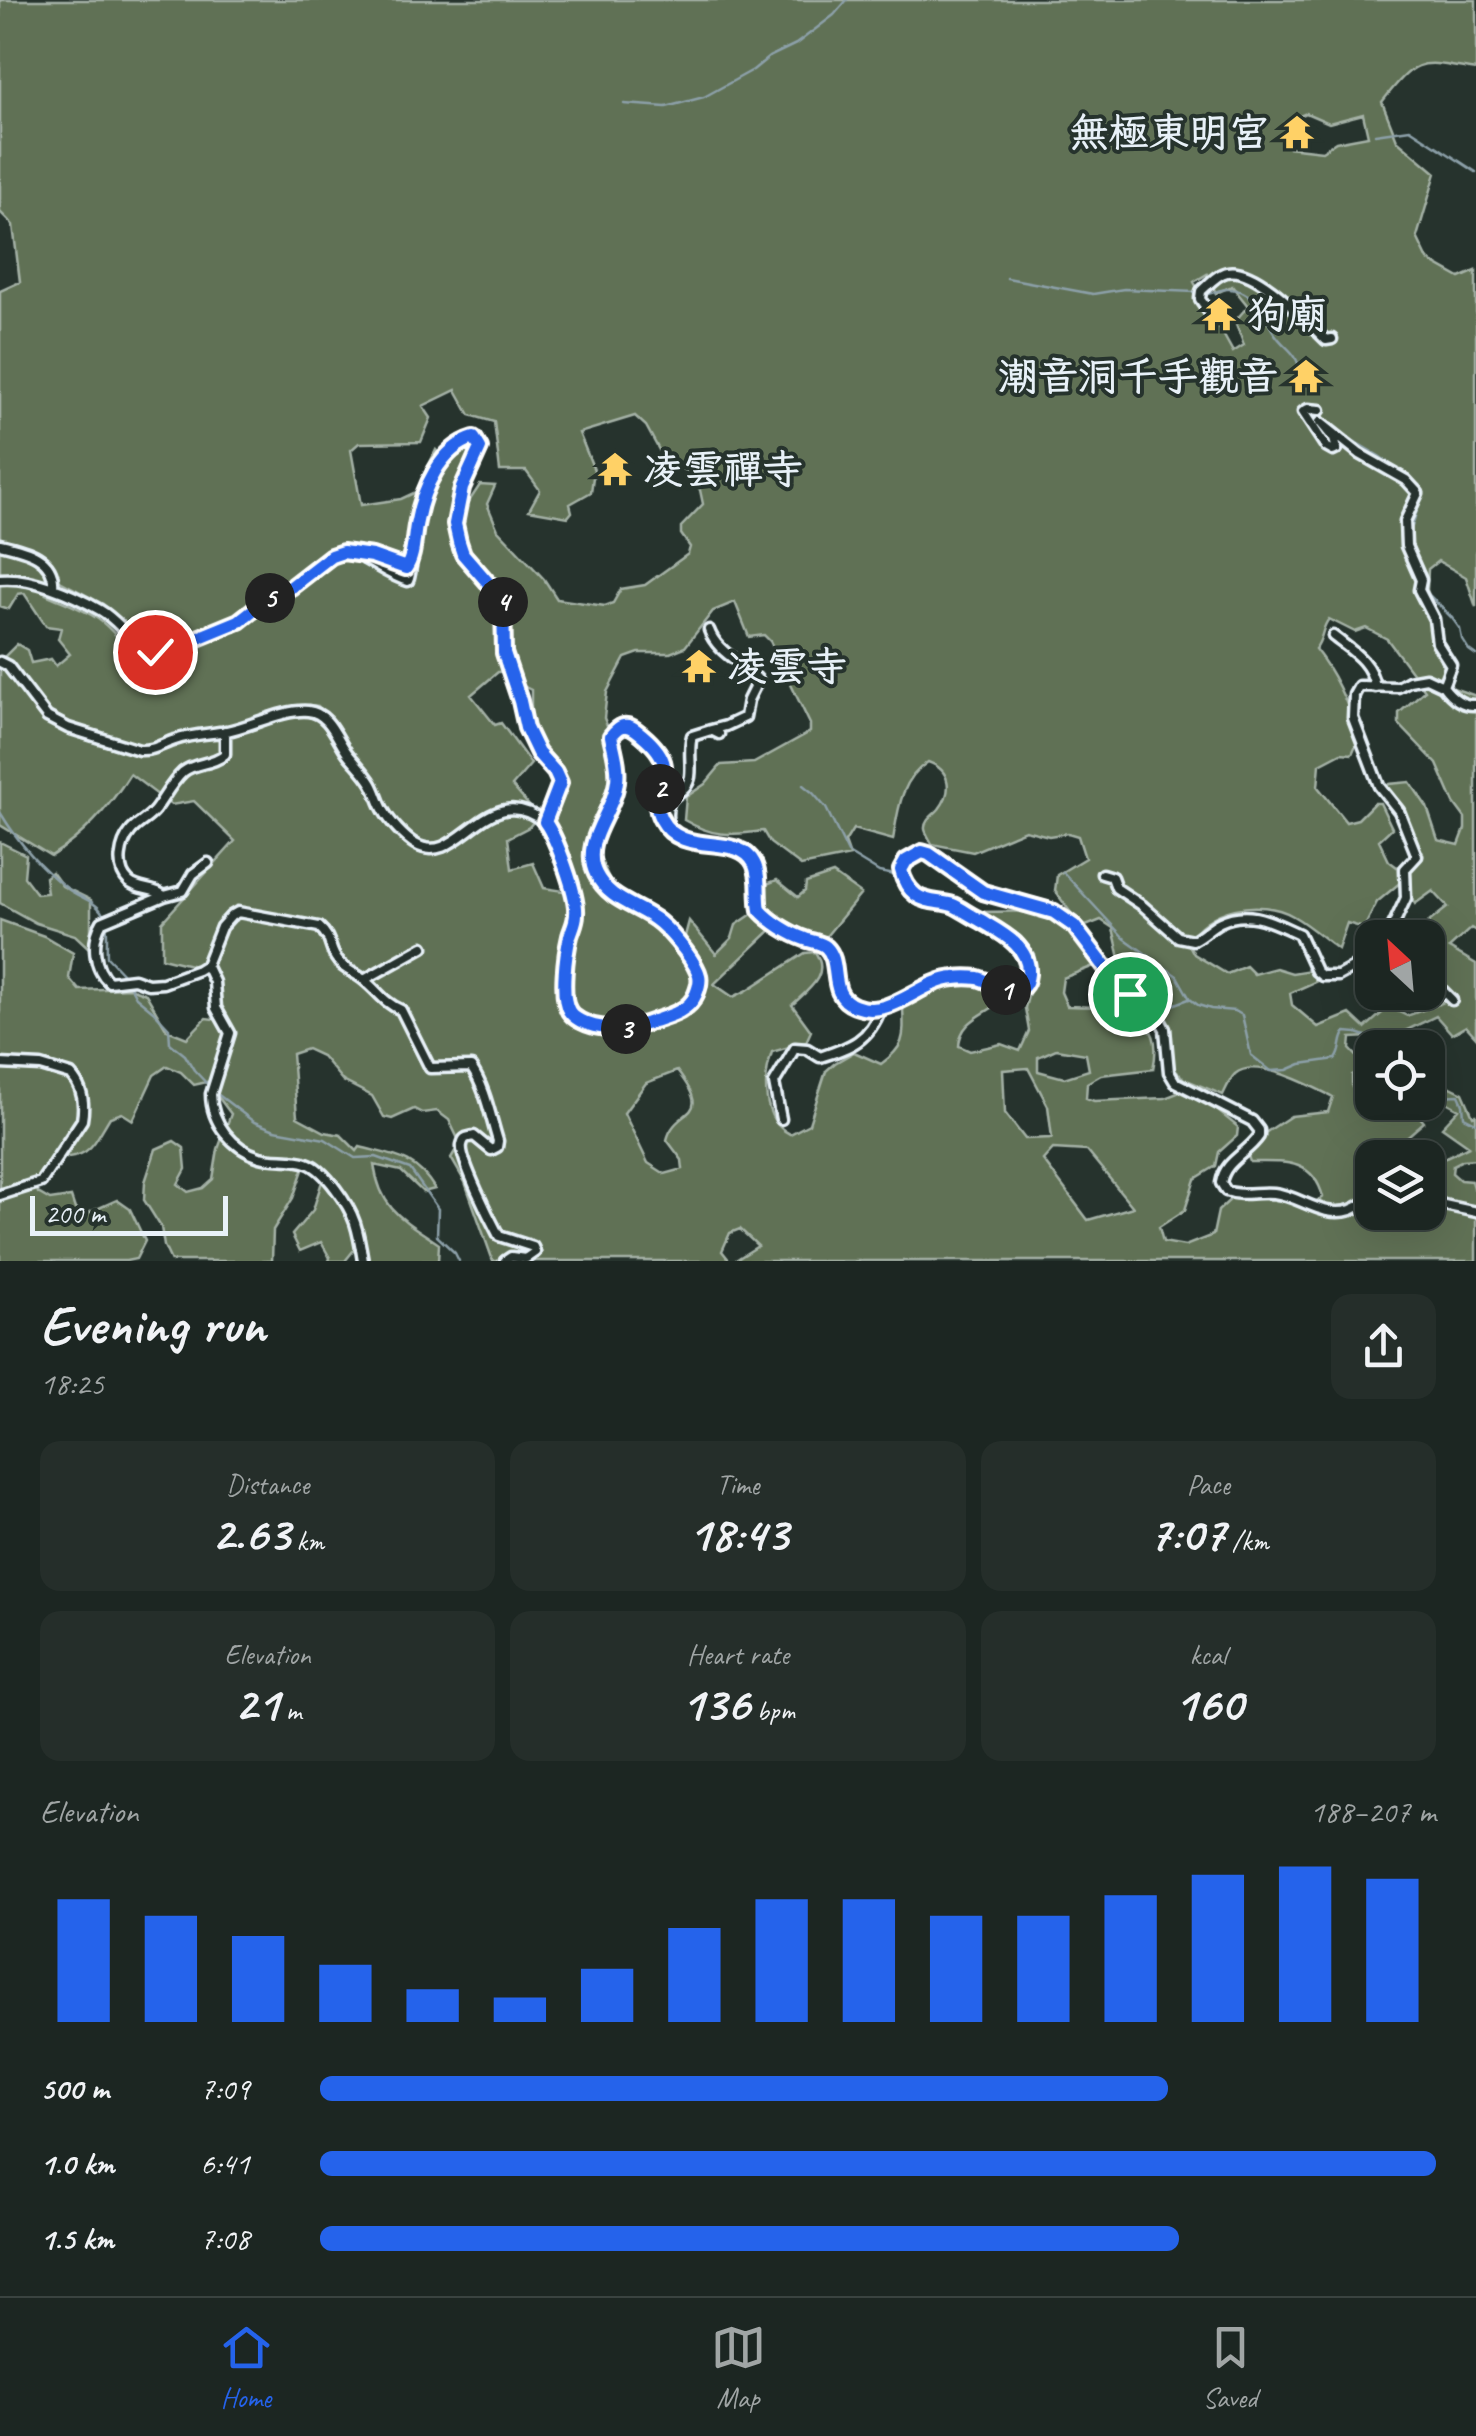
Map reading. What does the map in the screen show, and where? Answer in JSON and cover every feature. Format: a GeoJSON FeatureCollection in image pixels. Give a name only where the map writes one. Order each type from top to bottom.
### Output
{"type":"FeatureCollection","features":[{"type":"Feature","properties":{"kind":"street"},"geometry":{"type":"LineString","coordinates":[[1214,319],[1200,299],[1201,291],[1223,273],[1242,274],[1276,294],[1326,340],[1332,339]]}},
{"type":"Feature","properties":{"kind":"street"},"geometry":{"type":"LineString","coordinates":[[1320,410],[1303,412],[1326,447],[1336,449],[1334,439],[1320,422],[1360,454],[1406,480],[1418,493],[1405,521],[1406,546],[1421,580],[1419,590],[1434,620],[1437,643],[1451,665],[1442,686]]}},
{"type":"Feature","properties":{"kind":"street"},"geometry":{"type":"LineString","coordinates":[[0,578],[28,579],[101,610],[144,648],[155,652],[239,621],[331,556],[343,552],[357,554],[408,581],[425,490],[450,449],[474,438],[480,448],[462,488],[455,524],[463,554],[503,600],[504,653],[526,728],[560,783],[545,822]]}},
{"type":"Feature","properties":{"kind":"street"},"geometry":{"type":"LineString","coordinates":[[0,544],[26,551],[49,565],[54,576],[53,588]]}},
{"type":"Feature","properties":{"kind":"street"},"geometry":{"type":"LineString","coordinates":[[669,831],[668,803],[688,782],[692,736],[715,732],[745,717],[758,680],[718,645],[710,630]]}},
{"type":"Feature","properties":{"kind":"street"},"geometry":{"type":"LineString","coordinates":[[1333,636],[1364,659],[1373,674],[1374,687]]}},
{"type":"Feature","properties":{"kind":"street"},"geometry":{"type":"LineString","coordinates":[[0,662],[8,666],[47,717],[89,736],[140,750],[150,751],[176,739],[288,714],[318,714],[370,780],[388,818],[416,844],[428,848],[442,848],[504,808],[520,810],[545,822],[554,836],[577,912],[567,952],[569,1011],[590,1026],[618,1030],[684,1009],[698,992],[700,980],[699,973],[664,926],[606,889],[592,860],[596,835],[617,782],[611,736],[621,726],[632,727],[662,756],[665,764],[656,806],[669,831],[680,840],[736,849],[754,861],[760,910],[801,938],[824,945],[830,952],[840,994],[848,1004],[881,1008],[939,980],[975,978],[1014,990],[1027,979],[1024,957],[1008,936],[952,905],[914,894],[901,870],[917,854],[929,854],[983,892],[1049,909],[1074,926],[1121,986],[1158,1016],[1165,1028],[1169,1072],[1175,1082],[1252,1121],[1260,1136],[1227,1166],[1221,1183],[1226,1191],[1244,1195],[1283,1194],[1320,1210],[1336,1212],[1355,1208]]}},
{"type":"Feature","properties":{"kind":"street"},"geometry":{"type":"LineString","coordinates":[[1396,920],[1406,898],[1405,869],[1417,856],[1399,811],[1379,786],[1352,718],[1354,695],[1358,686],[1398,688],[1426,678],[1442,686],[1451,698],[1476,706]]}},
{"type":"Feature","properties":{"kind":"street"},"geometry":{"type":"LineString","coordinates":[[164,896],[128,881],[120,860],[124,846],[130,833],[152,814],[184,771],[221,759],[225,754],[225,731]]}},
{"type":"Feature","properties":{"kind":"street"},"geometry":{"type":"LineString","coordinates":[[208,863],[183,890],[105,921],[97,928],[94,952],[102,976],[109,982],[129,979],[148,984],[163,983],[198,970],[206,965],[222,927],[238,912],[319,928],[328,935],[336,959],[388,1005],[401,1010],[430,1068],[471,1067],[482,1085],[497,1147],[491,1150],[474,1136],[468,1137],[462,1147],[466,1164],[499,1236],[533,1247],[535,1252],[525,1259],[511,1257],[505,1261]]}},
{"type":"Feature","properties":{"kind":"street"},"geometry":{"type":"LineString","coordinates":[[1102,874],[1112,877],[1116,888],[1178,938],[1193,940],[1240,914],[1256,916],[1299,934],[1322,976],[1338,976],[1355,966]]}},
{"type":"Feature","properties":{"kind":"street"},"geometry":{"type":"LineString","coordinates":[[364,980],[423,946]]}},
{"type":"Feature","properties":{"kind":"street"},"geometry":{"type":"LineString","coordinates":[[206,965],[214,982],[216,1008],[230,1033],[212,1090],[211,1102],[219,1127],[228,1138],[257,1156],[306,1162],[327,1178],[354,1220],[363,1261]]}},
{"type":"Feature","properties":{"kind":"street"},"geometry":{"type":"LineString","coordinates":[[1445,993],[1452,1000]]}},
{"type":"Feature","properties":{"kind":"street"},"geometry":{"type":"LineString","coordinates":[[781,1119],[774,1083],[795,1048],[808,1049],[820,1057],[846,1049],[874,1027],[881,1008]]}},
{"type":"Feature","properties":{"kind":"street"},"geometry":{"type":"LineString","coordinates":[[0,1064],[42,1066],[71,1075],[81,1092],[84,1108],[82,1120],[40,1182],[0,1195]]}},
{"type":"Feature","properties":{"kind":"street"},"geometry":{"type":"LineString","coordinates":[[1445,1205],[1476,1212]]}},
{"type":"Feature","properties":{"kind":"green space"},"geometry":{"type":"Polygon","coordinates":[[[0,0],[1476,0],[1476,70],[1422,65],[1404,76],[1382,102],[1397,140],[1436,173],[1417,237],[1428,260],[1460,278],[1476,271],[1476,607],[1466,577],[1438,561],[1428,569],[1427,590],[1437,618],[1447,686],[1476,696],[1476,931],[1471,928],[1449,948],[1476,964],[1476,1037],[1466,1026],[1452,1034],[1436,1016],[1407,1030],[1355,1030],[1350,1049],[1355,1054],[1352,1087],[1355,1120],[1424,1122],[1403,1140],[1355,1140],[1355,1230],[1445,1230],[1445,1157],[1469,1146],[1442,1127],[1459,1109],[1445,1101],[1445,1084],[1463,1093],[1473,1116],[1476,1115],[1476,1159],[1453,1165],[1452,1173],[1460,1180],[1471,1181],[1476,1188],[1476,1261],[734,1261],[758,1246],[740,1229],[730,1233],[722,1251],[730,1261],[493,1261],[465,1182],[451,1158],[460,1143],[449,1120],[437,1111],[422,1113],[414,1109],[392,1119],[384,1117],[372,1096],[343,1081],[322,1056],[307,1049],[292,1054],[297,1117],[325,1132],[341,1135],[357,1151],[360,1147],[393,1156],[420,1170],[435,1189],[423,1192],[401,1171],[374,1165],[388,1204],[439,1244],[438,1261],[365,1261],[358,1245],[345,1261],[329,1261],[321,1242],[300,1251],[292,1235],[313,1210],[325,1172],[305,1164],[293,1198],[273,1230],[272,1261],[171,1261],[161,1227],[144,1200],[145,1182],[156,1149],[174,1141],[184,1148],[186,1169],[178,1184],[188,1192],[203,1188],[213,1179],[218,1149],[231,1114],[207,1082],[194,1085],[181,1072],[167,1066],[154,1075],[133,1120],[122,1113],[110,1117],[88,1149],[75,1156],[52,1157],[36,1180],[38,1193],[50,1200],[71,1197],[75,1209],[88,1213],[117,1200],[130,1209],[145,1241],[136,1259],[0,1261],[0,920],[44,936],[73,953],[69,978],[79,990],[130,988],[146,994],[167,1030],[187,1038],[206,1018],[221,1020],[207,969],[162,958],[162,922],[235,841],[194,801],[171,805],[130,774],[95,820],[51,856],[0,825],[0,661],[17,644],[27,650],[31,663],[51,659],[56,666],[70,654],[58,639],[61,628],[46,626],[24,593],[18,594],[9,609],[0,606],[0,549],[11,547],[7,540],[0,540],[0,291],[20,282],[13,225],[0,212],[0,0]],[[1306,113],[1284,123],[1288,147],[1322,151],[1336,142],[1368,136],[1363,114],[1329,123],[1306,113]],[[1207,274],[1194,282],[1233,352],[1244,345],[1235,321],[1248,306],[1232,286],[1216,293],[1207,274]],[[456,390],[423,406],[431,418],[421,442],[359,443],[351,450],[361,505],[401,499],[416,492],[436,450],[447,462],[461,438],[471,447],[458,487],[464,509],[480,485],[495,486],[487,504],[498,530],[544,579],[557,599],[605,606],[613,603],[621,589],[645,585],[688,554],[690,547],[681,527],[703,504],[700,490],[687,471],[665,461],[646,426],[635,416],[579,433],[594,470],[591,492],[570,504],[572,512],[568,517],[529,510],[540,490],[526,471],[500,471],[494,422],[470,415],[456,390]],[[58,580],[46,594],[98,619],[131,650],[146,658],[156,659],[238,630],[232,620],[151,647],[103,604],[58,580]],[[735,602],[713,611],[685,647],[670,653],[639,653],[625,658],[607,692],[604,718],[617,750],[612,806],[595,847],[615,892],[678,941],[685,936],[689,921],[716,954],[732,938],[736,925],[761,908],[764,885],[777,880],[798,897],[805,891],[806,883],[833,874],[861,894],[823,940],[790,923],[776,925],[714,984],[733,997],[805,953],[815,952],[819,960],[816,982],[792,1005],[811,1031],[806,1042],[772,1052],[769,1062],[769,1109],[781,1128],[790,1134],[809,1124],[826,1071],[835,1063],[854,1052],[881,1064],[889,1058],[902,1040],[903,1007],[936,983],[969,980],[998,994],[995,1006],[966,1027],[959,1046],[970,1051],[1001,1044],[1020,1051],[1029,1031],[1025,1008],[1034,954],[1020,936],[981,912],[1055,911],[1095,959],[1094,966],[1063,978],[1061,992],[1067,1006],[1098,1007],[1127,1001],[1154,1039],[1153,1069],[1101,1075],[1087,1083],[1086,1098],[1165,1098],[1180,1092],[1213,1107],[1238,1127],[1237,1136],[1219,1152],[1216,1166],[1195,1179],[1185,1210],[1159,1227],[1163,1242],[1185,1246],[1213,1235],[1218,1211],[1235,1195],[1310,1205],[1323,1197],[1312,1175],[1304,1169],[1285,1163],[1250,1162],[1245,1146],[1291,1116],[1328,1112],[1333,1097],[1284,1075],[1256,1068],[1235,1074],[1223,1095],[1184,1079],[1173,1068],[1169,1029],[1159,1006],[1126,984],[1113,928],[1101,920],[1086,926],[1079,924],[1055,891],[1057,875],[1085,858],[1078,836],[1049,836],[1025,830],[973,852],[932,844],[925,826],[939,809],[948,788],[941,770],[928,762],[906,786],[893,840],[853,829],[845,842],[850,856],[801,866],[770,843],[763,831],[722,834],[684,820],[686,797],[705,784],[721,765],[754,763],[810,732],[810,724],[770,641],[764,635],[749,637],[735,602]],[[1329,619],[1315,649],[1341,691],[1359,738],[1352,754],[1341,753],[1320,764],[1318,787],[1346,822],[1358,819],[1374,803],[1380,803],[1392,828],[1379,840],[1389,861],[1397,867],[1408,863],[1413,853],[1386,788],[1389,784],[1410,782],[1427,807],[1438,840],[1459,845],[1465,818],[1437,764],[1399,724],[1399,713],[1425,690],[1387,639],[1366,628],[1355,632],[1329,619]],[[516,669],[498,672],[471,695],[495,725],[501,723],[531,764],[512,786],[538,816],[529,827],[508,838],[512,869],[533,863],[544,888],[570,892],[560,846],[549,829],[560,784],[531,732],[531,690],[519,684],[516,669]],[[309,705],[286,708],[240,725],[175,735],[172,745],[252,730],[299,713],[327,724],[318,706],[309,705]],[[1402,881],[1377,902],[1368,920],[1355,920],[1355,925],[1347,923],[1338,949],[1293,916],[1280,910],[1250,907],[1234,909],[1207,921],[1188,943],[1194,954],[1227,974],[1246,966],[1254,974],[1276,968],[1292,973],[1310,970],[1317,981],[1290,993],[1292,1005],[1318,1027],[1350,1014],[1365,1028],[1386,1010],[1407,1016],[1423,1010],[1445,1010],[1445,920],[1431,920],[1448,907],[1433,891],[1415,904],[1402,881]],[[1056,1049],[1038,1057],[1038,1071],[1064,1078],[1089,1070],[1086,1054],[1056,1049]],[[1028,1068],[1003,1070],[1005,1113],[1025,1139],[1052,1138],[1048,1106],[1028,1068]],[[677,1071],[646,1083],[624,1113],[648,1163],[665,1174],[683,1169],[682,1160],[667,1140],[671,1129],[690,1112],[693,1098],[677,1071]],[[1053,1149],[1043,1160],[1088,1220],[1133,1207],[1087,1151],[1053,1149]]]}},
{"type":"Feature","properties":{"kind":"green space"},"geometry":{"type":"Polygon","coordinates":[[[0,842],[26,855],[24,877],[37,894],[47,893],[45,877],[52,872],[62,886],[91,900],[91,950],[75,935],[36,923],[0,903],[0,842]]]}},
{"type":"Feature","properties":{"kind":"waterway"},"geometry":{"type":"LineString","coordinates":[[624,104],[666,107],[704,97],[796,44],[847,0]]}},
{"type":"Feature","properties":{"kind":"waterway"},"geometry":{"type":"LineString","coordinates":[[1375,134],[1410,129],[1476,172]]}},
{"type":"Feature","properties":{"kind":"waterway"},"geometry":{"type":"LineString","coordinates":[[1007,278],[1093,294],[1124,289],[1195,292]]}},
{"type":"Feature","properties":{"kind":"waterway"},"geometry":{"type":"LineString","coordinates":[[1207,294],[1229,289],[1251,298],[1277,338],[1294,355],[1301,376]]}},
{"type":"Feature","properties":{"kind":"waterway"},"geometry":{"type":"LineString","coordinates":[[1352,440],[1423,491],[1411,542],[1426,592],[1452,618],[1469,650],[1476,655]]}},
{"type":"Feature","properties":{"kind":"waterway"},"geometry":{"type":"LineString","coordinates":[[803,785],[826,808],[848,853],[879,872],[895,875]]}},
{"type":"Feature","properties":{"kind":"waterway"},"geometry":{"type":"LineString","coordinates":[[0,812],[48,872],[101,911],[107,928],[107,957],[125,976]]}},
{"type":"Feature","properties":{"kind":"waterway"},"geometry":{"type":"LineString","coordinates":[[1063,872],[1124,938],[1177,976],[1190,999],[1198,1005],[1242,1015],[1251,1055],[1271,1071],[1336,1059],[1346,1032],[1355,1033]]}},
{"type":"Feature","properties":{"kind":"waterway"},"geometry":{"type":"LineString","coordinates":[[128,983],[136,997],[169,1028],[170,1043],[185,1055],[210,1087]]}},
{"type":"Feature","properties":{"kind":"waterway"},"geometry":{"type":"LineString","coordinates":[[1162,1009],[1189,999]]}},
{"type":"Feature","properties":{"kind":"waterway"},"geometry":{"type":"LineString","coordinates":[[216,1093],[254,1122],[325,1139],[355,1158],[376,1157],[410,1169],[438,1209],[437,1236],[459,1261]]}},
{"type":"Feature","properties":{"kind":"waterway"},"geometry":{"type":"LineString","coordinates":[[1445,1096],[1459,1095],[1464,1117],[1476,1123]]}},
{"type":"Feature","properties":{"kind":"place","name":"無極東明宮"},"geometry":{"type":"Point","coordinates":[1297,132]}},
{"type":"Feature","properties":{"kind":"place","name":"狗廟"},"geometry":{"type":"Point","coordinates":[1219,314]}},
{"type":"Feature","properties":{"kind":"place","name":"潮音洞千手觀音"},"geometry":{"type":"Point","coordinates":[1306,376]}},
{"type":"Feature","properties":{"kind":"place","name":"凌雲禪寺"},"geometry":{"type":"Point","coordinates":[615,469]}},
{"type":"Feature","properties":{"kind":"place","name":"凌雲寺"},"geometry":{"type":"Point","coordinates":[699,666]}},
{"type":"Feature","properties":{"kind":"route"},"geometry":{"type":"LineString","coordinates":[[155,652],[239,621],[331,556],[343,552],[372,556],[406,568],[425,490],[450,449],[474,438],[480,448],[462,488],[455,524],[463,554],[503,600],[504,653],[526,728],[560,783],[545,822],[554,836],[577,912],[565,977],[566,1001],[575,1018],[590,1026],[634,1028],[684,1009],[698,992],[699,973],[664,926],[606,889],[592,860],[592,846],[617,782],[611,736],[626,725],[662,756],[665,774],[656,806],[669,831],[680,840],[736,849],[754,861],[760,910],[801,938],[824,945],[830,952],[840,994],[848,1004],[881,1008],[950,978],[975,978],[1004,990],[1023,986],[1027,979],[1024,957],[1008,936],[952,905],[914,894],[901,870],[906,861],[922,852],[974,888],[1054,912],[1074,926],[1130,994]]}}]}
